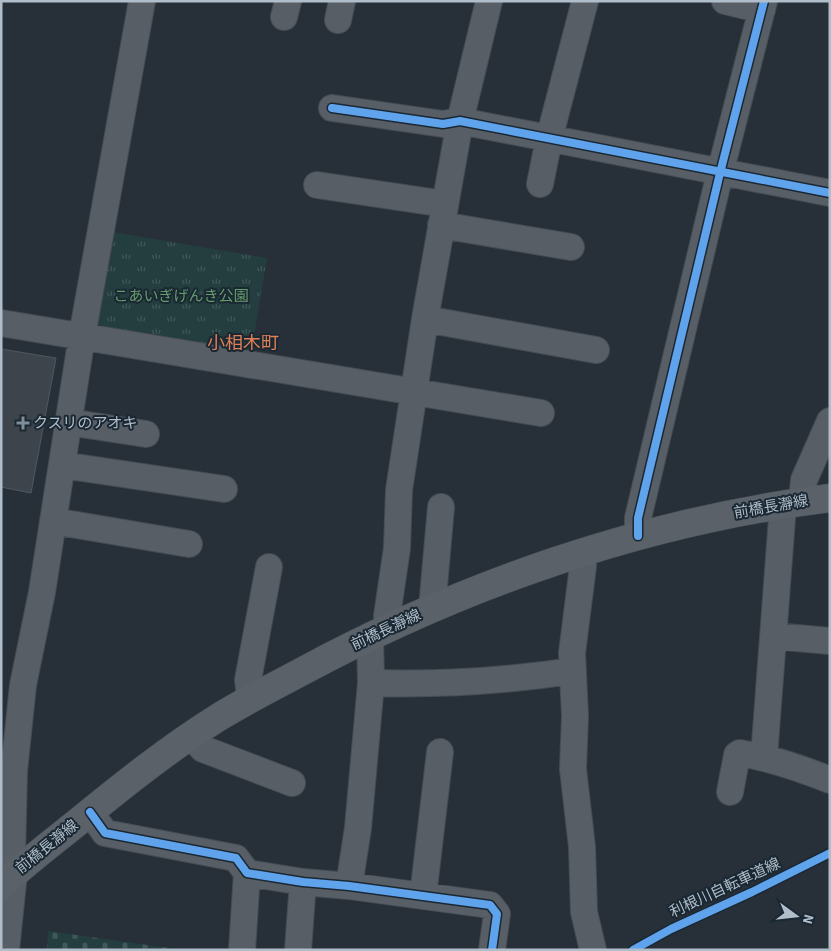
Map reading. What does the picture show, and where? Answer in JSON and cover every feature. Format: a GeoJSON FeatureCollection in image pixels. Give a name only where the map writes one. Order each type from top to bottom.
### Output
{"type":"FeatureCollection","features":[{"type":"Feature","properties":{"kind":"main road","name":"前橋長瀞線"},"geometry":{"type":"LineString","coordinates":[[8,880],[140,772],[191,736],[253,698],[380,631],[432,608],[520,574],[638,536],[710,518],[830,498]]}},
{"type":"Feature","properties":{"kind":"street"},"geometry":{"type":"LineString","coordinates":[[6,950],[8,880],[12,856],[14,771],[12,683],[53,520],[82,336],[142,1]]}},
{"type":"Feature","properties":{"kind":"street"},"geometry":{"type":"LineString","coordinates":[[349,886],[358,828],[371,683],[380,631],[387,616],[397,548],[399,490],[424,318],[460,121],[489,1]]}},
{"type":"Feature","properties":{"kind":"street"},"geometry":{"type":"LineString","coordinates":[[540,184],[549,139],[585,1]]}},
{"type":"Feature","properties":{"kind":"street"},"geometry":{"type":"LineString","coordinates":[[638,536],[638,518],[720,172],[763,6],[725,1]]}},
{"type":"Feature","properties":{"kind":"street"},"geometry":{"type":"LineString","coordinates":[[332,108],[443,124],[460,121],[830,193]]}},
{"type":"Feature","properties":{"kind":"street"},"geometry":{"type":"LineString","coordinates":[[316,185],[443,214],[571,247]]}},
{"type":"Feature","properties":{"kind":"street"},"geometry":{"type":"LineString","coordinates":[[424,318],[596,350]]}},
{"type":"Feature","properties":{"kind":"street"},"geometry":{"type":"LineString","coordinates":[[1,323],[541,413]]}},
{"type":"Feature","properties":{"kind":"street"},"geometry":{"type":"LineString","coordinates":[[764,757],[774,636],[792,503],[830,421]]}},
{"type":"Feature","properties":{"kind":"street"},"geometry":{"type":"LineString","coordinates":[[68,422],[146,434]]}},
{"type":"Feature","properties":{"kind":"street"},"geometry":{"type":"LineString","coordinates":[[62,465],[224,489]]}},
{"type":"Feature","properties":{"kind":"street"},"geometry":{"type":"LineString","coordinates":[[432,608],[441,507]]}},
{"type":"Feature","properties":{"kind":"street"},"geometry":{"type":"LineString","coordinates":[[53,520],[188,544]]}},
{"type":"Feature","properties":{"kind":"street"},"geometry":{"type":"LineString","coordinates":[[582,554],[583,566],[572,653],[575,716],[573,769],[582,847],[584,912],[593,950]]}},
{"type":"Feature","properties":{"kind":"street"},"geometry":{"type":"LineString","coordinates":[[253,698],[248,680],[269,567]]}},
{"type":"Feature","properties":{"kind":"street"},"geometry":{"type":"LineString","coordinates":[[774,636],[830,641]]}},
{"type":"Feature","properties":{"kind":"street"},"geometry":{"type":"LineString","coordinates":[[371,683],[413,685],[532,677],[572,671]]}},
{"type":"Feature","properties":{"kind":"street"},"geometry":{"type":"LineString","coordinates":[[191,736],[203,748],[292,783]]}},
{"type":"Feature","properties":{"kind":"street"},"geometry":{"type":"LineString","coordinates":[[423,896],[440,752]]}},
{"type":"Feature","properties":{"kind":"street"},"geometry":{"type":"LineString","coordinates":[[730,792],[737,755],[740,753],[764,757],[803,769],[830,780]]}},
{"type":"Feature","properties":{"kind":"street"},"geometry":{"type":"LineString","coordinates":[[90,812],[105,833],[236,858],[248,873],[303,882],[485,903],[493,907],[497,914],[492,950]]}},
{"type":"Feature","properties":{"kind":"street"},"geometry":{"type":"LineString","coordinates":[[242,950],[248,873]]}},
{"type":"Feature","properties":{"kind":"street"},"geometry":{"type":"LineString","coordinates":[[298,950],[303,882]]}},
{"type":"Feature","properties":{"kind":"green space","name":"こあいぎげんき公園"},"geometry":{"type":"Polygon","coordinates":[[[113,232],[267,258],[250,359],[96,333],[113,232]]]}},
{"type":"Feature","properties":{"kind":"green space"},"geometry":{"type":"Polygon","coordinates":[[[48,931],[183,950],[47,950],[48,931]]]}},
{"type":"Feature","properties":{"kind":"building","name":"クスリのアオキ"},"geometry":{"type":"Polygon","coordinates":[[[1,349],[56,358],[31,493],[1,487],[1,349]]]}},
{"type":"Feature","properties":{"kind":"cycle path"},"geometry":{"type":"LineString","coordinates":[[638,536],[638,518],[720,173],[764,1]]}},
{"type":"Feature","properties":{"kind":"cycle path"},"geometry":{"type":"LineString","coordinates":[[332,108],[443,124],[460,121],[830,193]]}},
{"type":"Feature","properties":{"kind":"cycle path"},"geometry":{"type":"LineString","coordinates":[[90,812],[105,833],[236,858],[247,873],[303,882],[349,886],[490,905],[497,914],[492,950]]}},
{"type":"Feature","properties":{"kind":"cycle path","name":"利根川自転車道線"},"geometry":{"type":"LineString","coordinates":[[633,950],[671,929],[752,892],[830,853]]}},
{"type":"Feature","properties":{"kind":"place","name":"クスリのアオキ"},"geometry":{"type":"Point","coordinates":[23,423]}},
{"type":"Feature","properties":{"kind":"district","name":"小相木町"},"geometry":{"type":"Point","coordinates":[243,343]}}]}
